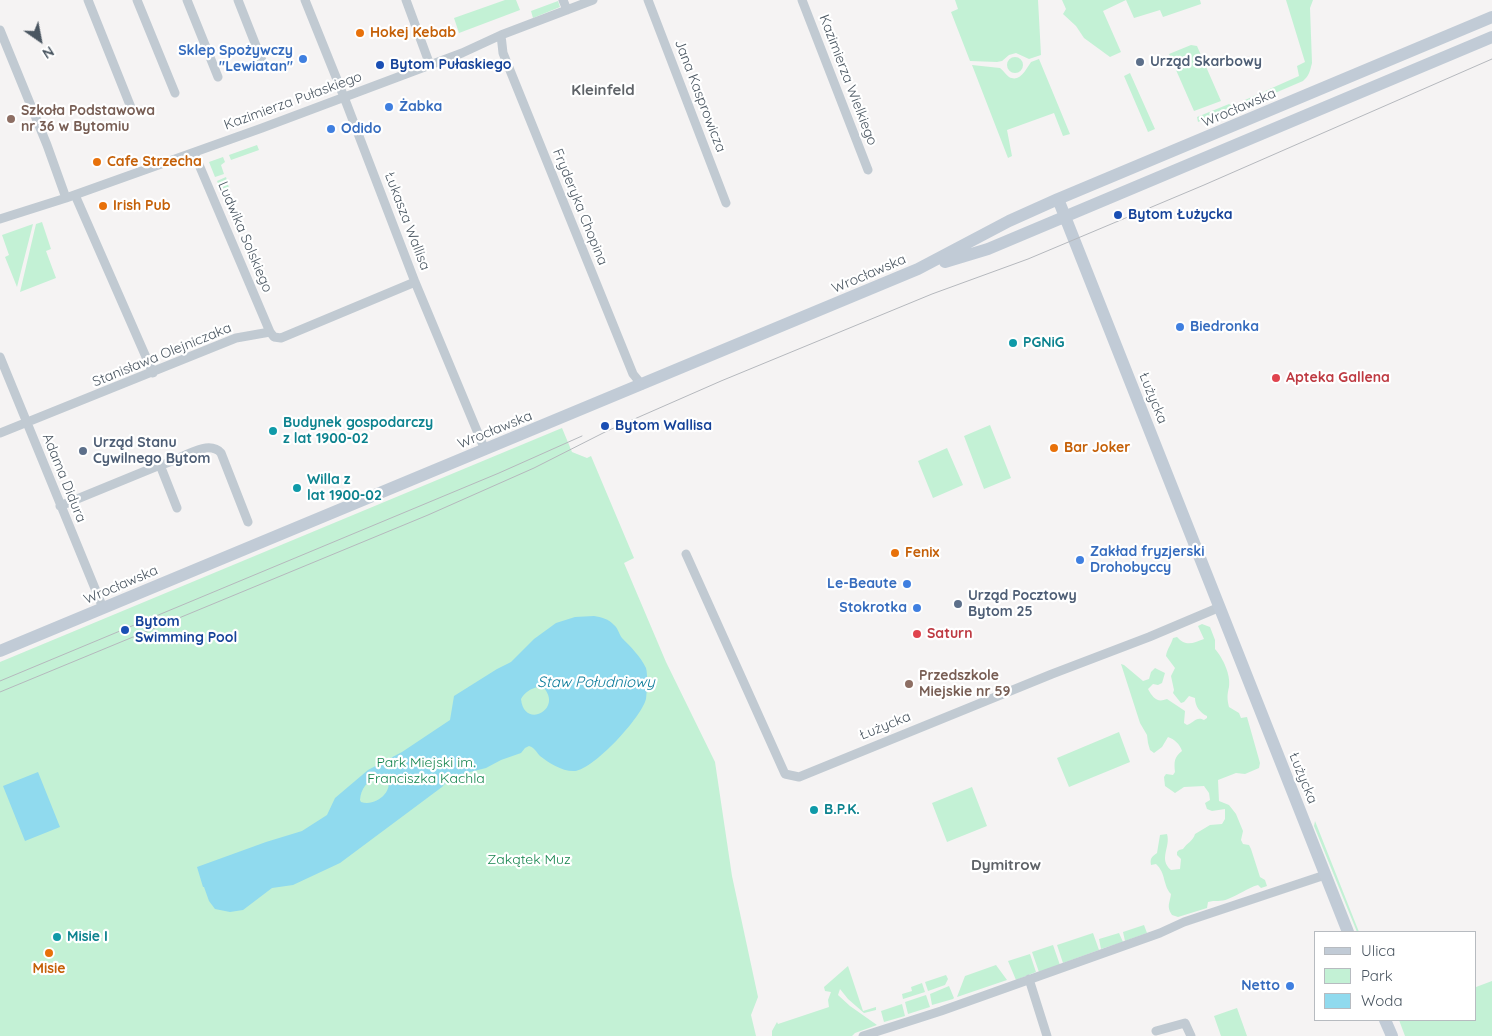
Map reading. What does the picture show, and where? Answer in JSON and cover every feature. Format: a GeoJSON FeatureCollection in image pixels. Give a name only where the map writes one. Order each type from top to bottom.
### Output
{"type":"FeatureCollection","features":[{"type":"Feature","properties":{"kind":"main road","name":"Wrocławska"},"geometry":{"type":"LineString","coordinates":[[0,651],[918,269],[1002,224],[1058,199],[1492,17]]}},
{"type":"Feature","properties":{"kind":"main road","name":"Wrocławska"},"geometry":{"type":"LineString","coordinates":[[918,269],[988,249],[1492,37]]}},
{"type":"Feature","properties":{"kind":"main road","name":"Łużycka"},"geometry":{"type":"LineString","coordinates":[[1058,199],[1348,931]]}},
{"type":"Feature","properties":{"kind":"main road"},"geometry":{"type":"LineString","coordinates":[[1385,1021],[1392,1036]]}},
{"type":"Feature","properties":{"kind":"street"},"geometry":{"type":"LineString","coordinates":[[88,0],[132,110]]}},
{"type":"Feature","properties":{"kind":"street"},"geometry":{"type":"LineString","coordinates":[[137,0],[175,93]]}},
{"type":"Feature","properties":{"kind":"street"},"geometry":{"type":"LineString","coordinates":[[187,0],[218,77]]}},
{"type":"Feature","properties":{"kind":"street"},"geometry":{"type":"LineString","coordinates":[[238,0],[262,61]]}},
{"type":"Feature","properties":{"kind":"street","name":"Łukasza Wallisa"},"geometry":{"type":"LineString","coordinates":[[305,0],[415,282],[485,450]]}},
{"type":"Feature","properties":{"kind":"street"},"geometry":{"type":"LineString","coordinates":[[406,0],[430,65]]}},
{"type":"Feature","properties":{"kind":"street"},"geometry":{"type":"LineString","coordinates":[[563,0],[567,10]]}},
{"type":"Feature","properties":{"kind":"street","name":"Kazimierza Pułaskiego"},"geometry":{"type":"LineString","coordinates":[[0,219],[194,153],[430,65],[501,35],[593,0]]}},
{"type":"Feature","properties":{"kind":"street","name":"Jana Kasprowicza"},"geometry":{"type":"LineString","coordinates":[[648,0],[726,203]]}},
{"type":"Feature","properties":{"kind":"street","name":"Kazimierza Wielkiego"},"geometry":{"type":"LineString","coordinates":[[802,0],[868,170]]}},
{"type":"Feature","properties":{"kind":"street"},"geometry":{"type":"LineString","coordinates":[[0,30],[47,145],[152,373]]}},
{"type":"Feature","properties":{"kind":"street","name":"Fryderyka Chopina"},"geometry":{"type":"LineString","coordinates":[[501,35],[503,53],[633,374],[642,385]]}},
{"type":"Feature","properties":{"kind":"street","name":"Ludwika Solskiego"},"geometry":{"type":"LineString","coordinates":[[194,153],[270,332]]}},
{"type":"Feature","properties":{"kind":"street","name":"Stanisława Olejniczaka"},"geometry":{"type":"LineString","coordinates":[[0,433],[236,338],[270,332],[274,336],[281,338],[415,282]]}},
{"type":"Feature","properties":{"kind":"street","name":"Adama Didura"},"geometry":{"type":"LineString","coordinates":[[0,357],[103,608]]}},
{"type":"Feature","properties":{"kind":"street"},"geometry":{"type":"LineString","coordinates":[[60,506],[207,448],[216,449],[221,453],[248,522]]}},
{"type":"Feature","properties":{"kind":"street"},"geometry":{"type":"LineString","coordinates":[[160,465],[177,508]]}},
{"type":"Feature","properties":{"kind":"street","name":"Łużycka"},"geometry":{"type":"LineString","coordinates":[[686,554],[786,774],[799,777],[1220,608]]}},
{"type":"Feature","properties":{"kind":"street"},"geometry":{"type":"LineString","coordinates":[[863,1036],[941,1011],[1160,933],[1184,922],[1325,875]]}},
{"type":"Feature","properties":{"kind":"street"},"geometry":{"type":"LineString","coordinates":[[1029,979],[1048,1036]]}},
{"type":"Feature","properties":{"kind":"street"},"geometry":{"type":"LineString","coordinates":[[1156,1031],[1185,1023],[1190,1036]]}},
{"type":"Feature","properties":{"kind":"green space"},"geometry":{"type":"Polygon","coordinates":[[[505,0],[516,0],[520,10],[459,33],[454,18],[505,0]]]}},
{"type":"Feature","properties":{"kind":"green space"},"geometry":{"type":"Polygon","coordinates":[[[955,0],[1038,0],[1041,55],[1029,59],[1016,53],[997,62],[970,61],[951,12],[958,9],[955,0]]]}},
{"type":"Feature","properties":{"kind":"green space"},"geometry":{"type":"Polygon","coordinates":[[[1062,0],[1126,0],[1103,11],[1121,52],[1110,57],[1084,38],[1076,26],[1063,14],[1066,9],[1062,0]]]}},
{"type":"Feature","properties":{"kind":"green space"},"geometry":{"type":"Polygon","coordinates":[[[1126,0],[1200,0],[1201,4],[1163,17],[1160,10],[1134,18],[1126,0]]]}},
{"type":"Feature","properties":{"kind":"green space"},"geometry":{"type":"Polygon","coordinates":[[[1286,0],[1313,0],[1310,8],[1312,63],[1310,71],[1303,81],[1247,105],[1245,100],[1299,76],[1297,66],[1305,62],[1286,0]]]}},
{"type":"Feature","properties":{"kind":"green space"},"geometry":{"type":"Polygon","coordinates":[[[558,1],[560,7],[533,18],[531,11],[558,1]]]}},
{"type":"Feature","properties":{"kind":"green space"},"geometry":{"type":"Polygon","coordinates":[[[1191,45],[1197,46],[1221,101],[1194,111],[1169,54],[1191,45]]]}},
{"type":"Feature","properties":{"kind":"green space"},"geometry":{"type":"Polygon","coordinates":[[[1015,57],[1021,59],[1023,65],[1021,71],[1015,73],[1009,71],[1007,65],[1009,59],[1015,57]]]}},
{"type":"Feature","properties":{"kind":"green space"},"geometry":{"type":"Polygon","coordinates":[[[1039,59],[1070,134],[1063,136],[1054,113],[1007,130],[1012,156],[1008,158],[972,65],[1000,68],[1009,77],[1016,78],[1022,74],[1031,62],[1039,59]]]}},
{"type":"Feature","properties":{"kind":"green space"},"geometry":{"type":"Polygon","coordinates":[[[1130,73],[1155,129],[1148,132],[1124,76],[1130,73]]]}},
{"type":"Feature","properties":{"kind":"green space"},"geometry":{"type":"Polygon","coordinates":[[[1229,104],[1234,107],[1198,122],[1197,117],[1229,104]]]}},
{"type":"Feature","properties":{"kind":"green space"},"geometry":{"type":"Polygon","coordinates":[[[257,145],[259,150],[231,160],[229,155],[257,145]]]}},
{"type":"Feature","properties":{"kind":"green space"},"geometry":{"type":"Polygon","coordinates":[[[223,157],[225,162],[221,165],[224,174],[215,177],[209,162],[223,157]]]}},
{"type":"Feature","properties":{"kind":"green space"},"geometry":{"type":"Polygon","coordinates":[[[226,177],[232,199],[226,202],[217,181],[226,177]]]}},
{"type":"Feature","properties":{"kind":"green space"},"geometry":{"type":"Polygon","coordinates":[[[42,222],[51,249],[46,251],[56,278],[20,292],[36,224],[42,222]]]}},
{"type":"Feature","properties":{"kind":"green space"},"geometry":{"type":"Polygon","coordinates":[[[33,224],[17,287],[5,257],[9,255],[2,235],[33,224]]]}},
{"type":"Feature","properties":{"kind":"green space"},"geometry":{"type":"Polygon","coordinates":[[[990,425],[1011,478],[984,489],[964,436],[990,425]]]}},
{"type":"Feature","properties":{"kind":"green space","name":"Park Miejski im. Franciszka Kachla"},"geometry":{"type":"Polygon","coordinates":[[[562,428],[572,452],[587,458],[591,456],[634,558],[624,563],[666,662],[715,762],[732,876],[758,997],[751,1015],[756,1036],[0,1036],[0,662],[562,428]]]}},
{"type":"Feature","properties":{"kind":"green space"},"geometry":{"type":"Polygon","coordinates":[[[947,448],[963,485],[933,498],[918,461],[947,448]]]}},
{"type":"Feature","properties":{"kind":"green space"},"geometry":{"type":"Polygon","coordinates":[[[1202,624],[1210,627],[1215,640],[1215,649],[1228,672],[1229,707],[1239,713],[1241,718],[1247,717],[1260,763],[1259,768],[1245,774],[1236,773],[1218,780],[1219,801],[1229,805],[1236,814],[1243,831],[1241,840],[1243,844],[1249,845],[1260,877],[1265,880],[1267,886],[1261,888],[1258,885],[1225,900],[1208,902],[1207,908],[1178,917],[1172,915],[1169,909],[1171,894],[1168,891],[1161,871],[1156,864],[1151,865],[1151,858],[1157,853],[1160,835],[1167,834],[1165,862],[1167,866],[1171,870],[1180,869],[1181,859],[1177,852],[1183,849],[1195,834],[1210,825],[1222,824],[1225,819],[1225,809],[1212,811],[1207,809],[1205,803],[1210,800],[1209,793],[1204,786],[1184,787],[1175,793],[1165,786],[1164,777],[1166,774],[1173,775],[1176,758],[1182,751],[1176,742],[1168,737],[1162,747],[1154,753],[1150,750],[1147,735],[1140,723],[1121,664],[1143,681],[1149,679],[1151,672],[1155,668],[1165,673],[1162,683],[1158,685],[1153,684],[1148,689],[1152,695],[1158,700],[1167,699],[1185,711],[1184,723],[1187,725],[1197,719],[1204,720],[1207,716],[1198,709],[1195,698],[1189,696],[1181,703],[1173,693],[1171,676],[1175,668],[1166,656],[1173,638],[1177,637],[1187,643],[1204,639],[1198,626],[1202,624]]]}},
{"type":"Feature","properties":{"kind":"green space"},"geometry":{"type":"Polygon","coordinates":[[[1119,732],[1130,762],[1069,787],[1057,758],[1119,732]]]}},
{"type":"Feature","properties":{"kind":"green space"},"geometry":{"type":"Polygon","coordinates":[[[972,787],[987,826],[947,842],[932,803],[972,787]]]}},
{"type":"Feature","properties":{"kind":"green space"},"geometry":{"type":"Polygon","coordinates":[[[1315,821],[1359,931],[1357,931],[1314,826],[1315,821]]]}},
{"type":"Feature","properties":{"kind":"green space"},"geometry":{"type":"Polygon","coordinates":[[[1144,925],[1147,933],[1125,941],[1123,932],[1144,925]]]}},
{"type":"Feature","properties":{"kind":"green space"},"geometry":{"type":"Polygon","coordinates":[[[1093,933],[1099,950],[1063,963],[1057,945],[1093,933]]]}},
{"type":"Feature","properties":{"kind":"green space"},"geometry":{"type":"Polygon","coordinates":[[[1119,933],[1123,942],[1101,949],[1099,939],[1119,933]]]}},
{"type":"Feature","properties":{"kind":"green space"},"geometry":{"type":"Polygon","coordinates":[[[1053,945],[1060,965],[1039,972],[1032,952],[1053,945]]]}},
{"type":"Feature","properties":{"kind":"green space"},"geometry":{"type":"Polygon","coordinates":[[[1030,954],[1036,972],[1016,980],[1008,961],[1030,954]]]}},
{"type":"Feature","properties":{"kind":"green space"},"geometry":{"type":"Polygon","coordinates":[[[996,965],[1007,980],[957,997],[965,976],[996,965]]]}},
{"type":"Feature","properties":{"kind":"green space"},"geometry":{"type":"Polygon","coordinates":[[[848,966],[863,1011],[876,1007],[876,1010],[864,1013],[840,989],[838,995],[877,1025],[855,1033],[852,1036],[772,1036],[772,1031],[777,1022],[778,1024],[829,1007],[828,1000],[831,992],[825,991],[824,987],[848,966]]]}},
{"type":"Feature","properties":{"kind":"green space"},"geometry":{"type":"Polygon","coordinates":[[[946,975],[948,979],[945,985],[928,991],[925,982],[946,975]]]}},
{"type":"Feature","properties":{"kind":"green space"},"geometry":{"type":"Polygon","coordinates":[[[1492,981],[1492,1036],[1405,1036],[1399,1021],[1477,1021],[1477,987],[1492,981]]]}},
{"type":"Feature","properties":{"kind":"green space"},"geometry":{"type":"Polygon","coordinates":[[[922,983],[925,992],[903,999],[902,994],[912,991],[911,987],[922,983]]]}},
{"type":"Feature","properties":{"kind":"green space"},"geometry":{"type":"Polygon","coordinates":[[[949,986],[954,998],[932,1005],[930,994],[949,986]]]}},
{"type":"Feature","properties":{"kind":"green space"},"geometry":{"type":"Polygon","coordinates":[[[926,995],[930,1007],[908,1014],[905,1002],[926,995]]]}},
{"type":"Feature","properties":{"kind":"green space"},"geometry":{"type":"Polygon","coordinates":[[[902,1004],[905,1016],[884,1022],[881,1011],[902,1004]]]}},
{"type":"Feature","properties":{"kind":"green space"},"geometry":{"type":"Polygon","coordinates":[[[1237,1008],[1247,1036],[1221,1036],[1214,1016],[1237,1008]]]}},
{"type":"Feature","properties":{"kind":"water","name":"Staw Południowy"},"geometry":{"type":"Polygon","coordinates":[[[594,616],[610,621],[644,664],[647,671],[646,699],[642,707],[626,730],[593,762],[575,771],[566,770],[540,756],[529,746],[521,753],[486,768],[458,775],[448,780],[442,787],[340,863],[293,885],[272,888],[243,910],[230,912],[215,909],[203,887],[197,867],[302,831],[327,815],[335,798],[368,770],[402,752],[450,720],[454,696],[511,662],[534,639],[556,623],[575,617],[594,616]],[[543,687],[528,691],[521,699],[524,708],[529,713],[535,715],[546,709],[549,703],[548,695],[543,687]],[[377,775],[363,789],[361,802],[367,803],[378,800],[386,792],[389,782],[387,776],[377,775]]]}},
{"type":"Feature","properties":{"kind":"water"},"geometry":{"type":"Polygon","coordinates":[[[38,772],[60,827],[25,841],[3,786],[38,772]]]}},
{"type":"Feature","properties":{"kind":"tram line"},"geometry":{"type":"LineString","coordinates":[[0,692],[428,515],[534,468],[607,431],[721,381],[932,294],[1028,259],[1204,185],[1492,59]]}},
{"type":"Feature","properties":{"kind":"tram line"},"geometry":{"type":"LineString","coordinates":[[0,681],[499,473],[582,436]]}},
{"type":"Feature","properties":{"kind":"place","name":"Hokej Kebab"},"geometry":{"type":"Point","coordinates":[360,33]}},
{"type":"Feature","properties":{"kind":"place","name":"Sklep Spożywczy \"Lewiatan\""},"geometry":{"type":"Point","coordinates":[303,59]}},
{"type":"Feature","properties":{"kind":"place","name":"Urząd Skarbowy"},"geometry":{"type":"Point","coordinates":[1140,62]}},
{"type":"Feature","properties":{"kind":"place","name":"Bytom Pułaskiego"},"geometry":{"type":"Point","coordinates":[380,65]}},
{"type":"Feature","properties":{"kind":"place","name":"Żabka"},"geometry":{"type":"Point","coordinates":[389,107]}},
{"type":"Feature","properties":{"kind":"place","name":"Szkoła Podstawowa nr 36 w Bytomiu"},"geometry":{"type":"Point","coordinates":[11,119]}},
{"type":"Feature","properties":{"kind":"place","name":"Odido"},"geometry":{"type":"Point","coordinates":[331,129]}},
{"type":"Feature","properties":{"kind":"place","name":"Cafe Strzecha"},"geometry":{"type":"Point","coordinates":[97,162]}},
{"type":"Feature","properties":{"kind":"place","name":"Irish Pub"},"geometry":{"type":"Point","coordinates":[103,206]}},
{"type":"Feature","properties":{"kind":"place","name":"Bytom Łużycka"},"geometry":{"type":"Point","coordinates":[1118,215]}},
{"type":"Feature","properties":{"kind":"place","name":"Biedronka"},"geometry":{"type":"Point","coordinates":[1180,327]}},
{"type":"Feature","properties":{"kind":"place","name":"PGNiG"},"geometry":{"type":"Point","coordinates":[1013,343]}},
{"type":"Feature","properties":{"kind":"place","name":"Apteka Gallena"},"geometry":{"type":"Point","coordinates":[1276,378]}},
{"type":"Feature","properties":{"kind":"place","name":"Bytom Wallisa"},"geometry":{"type":"Point","coordinates":[605,426]}},
{"type":"Feature","properties":{"kind":"place","name":"Budynek gospodarczy z lat 1900-02"},"geometry":{"type":"Point","coordinates":[273,431]}},
{"type":"Feature","properties":{"kind":"place","name":"Bar Joker"},"geometry":{"type":"Point","coordinates":[1054,448]}},
{"type":"Feature","properties":{"kind":"place","name":"Urząd Stanu Cywilnego Bytom"},"geometry":{"type":"Point","coordinates":[83,451]}},
{"type":"Feature","properties":{"kind":"place","name":"Willa z lat 1900-02"},"geometry":{"type":"Point","coordinates":[297,488]}},
{"type":"Feature","properties":{"kind":"place","name":"Fenix"},"geometry":{"type":"Point","coordinates":[895,553]}},
{"type":"Feature","properties":{"kind":"place","name":"Zakład fryzjerski Drohobyccy"},"geometry":{"type":"Point","coordinates":[1080,560]}},
{"type":"Feature","properties":{"kind":"place","name":"Le-Beaute"},"geometry":{"type":"Point","coordinates":[907,584]}},
{"type":"Feature","properties":{"kind":"place","name":"Urząd Pocztowy Bytom 25"},"geometry":{"type":"Point","coordinates":[958,604]}},
{"type":"Feature","properties":{"kind":"place","name":"Stokrotka"},"geometry":{"type":"Point","coordinates":[917,608]}},
{"type":"Feature","properties":{"kind":"place","name":"Bytom Swimming Pool"},"geometry":{"type":"Point","coordinates":[125,630]}},
{"type":"Feature","properties":{"kind":"place","name":"Saturn"},"geometry":{"type":"Point","coordinates":[917,634]}},
{"type":"Feature","properties":{"kind":"place","name":"Przedszkole Miejskie nr 59"},"geometry":{"type":"Point","coordinates":[909,684]}},
{"type":"Feature","properties":{"kind":"place","name":"B.P.K."},"geometry":{"type":"Point","coordinates":[814,810]}},
{"type":"Feature","properties":{"kind":"place","name":"Misie I"},"geometry":{"type":"Point","coordinates":[57,937]}},
{"type":"Feature","properties":{"kind":"place","name":"Misie"},"geometry":{"type":"Point","coordinates":[49,953]}},
{"type":"Feature","properties":{"kind":"place","name":"Netto"},"geometry":{"type":"Point","coordinates":[1290,986]}},
{"type":"Feature","properties":{"kind":"district","name":"Kleinfeld"},"geometry":{"type":"Point","coordinates":[603,90]}},
{"type":"Feature","properties":{"kind":"district","name":"Dymitrow"},"geometry":{"type":"Point","coordinates":[1006,865]}},
{"type":"Feature","properties":{"kind":"park label","name":"Zakątek Muz"},"geometry":{"type":"Point","coordinates":[529,860]}}]}
